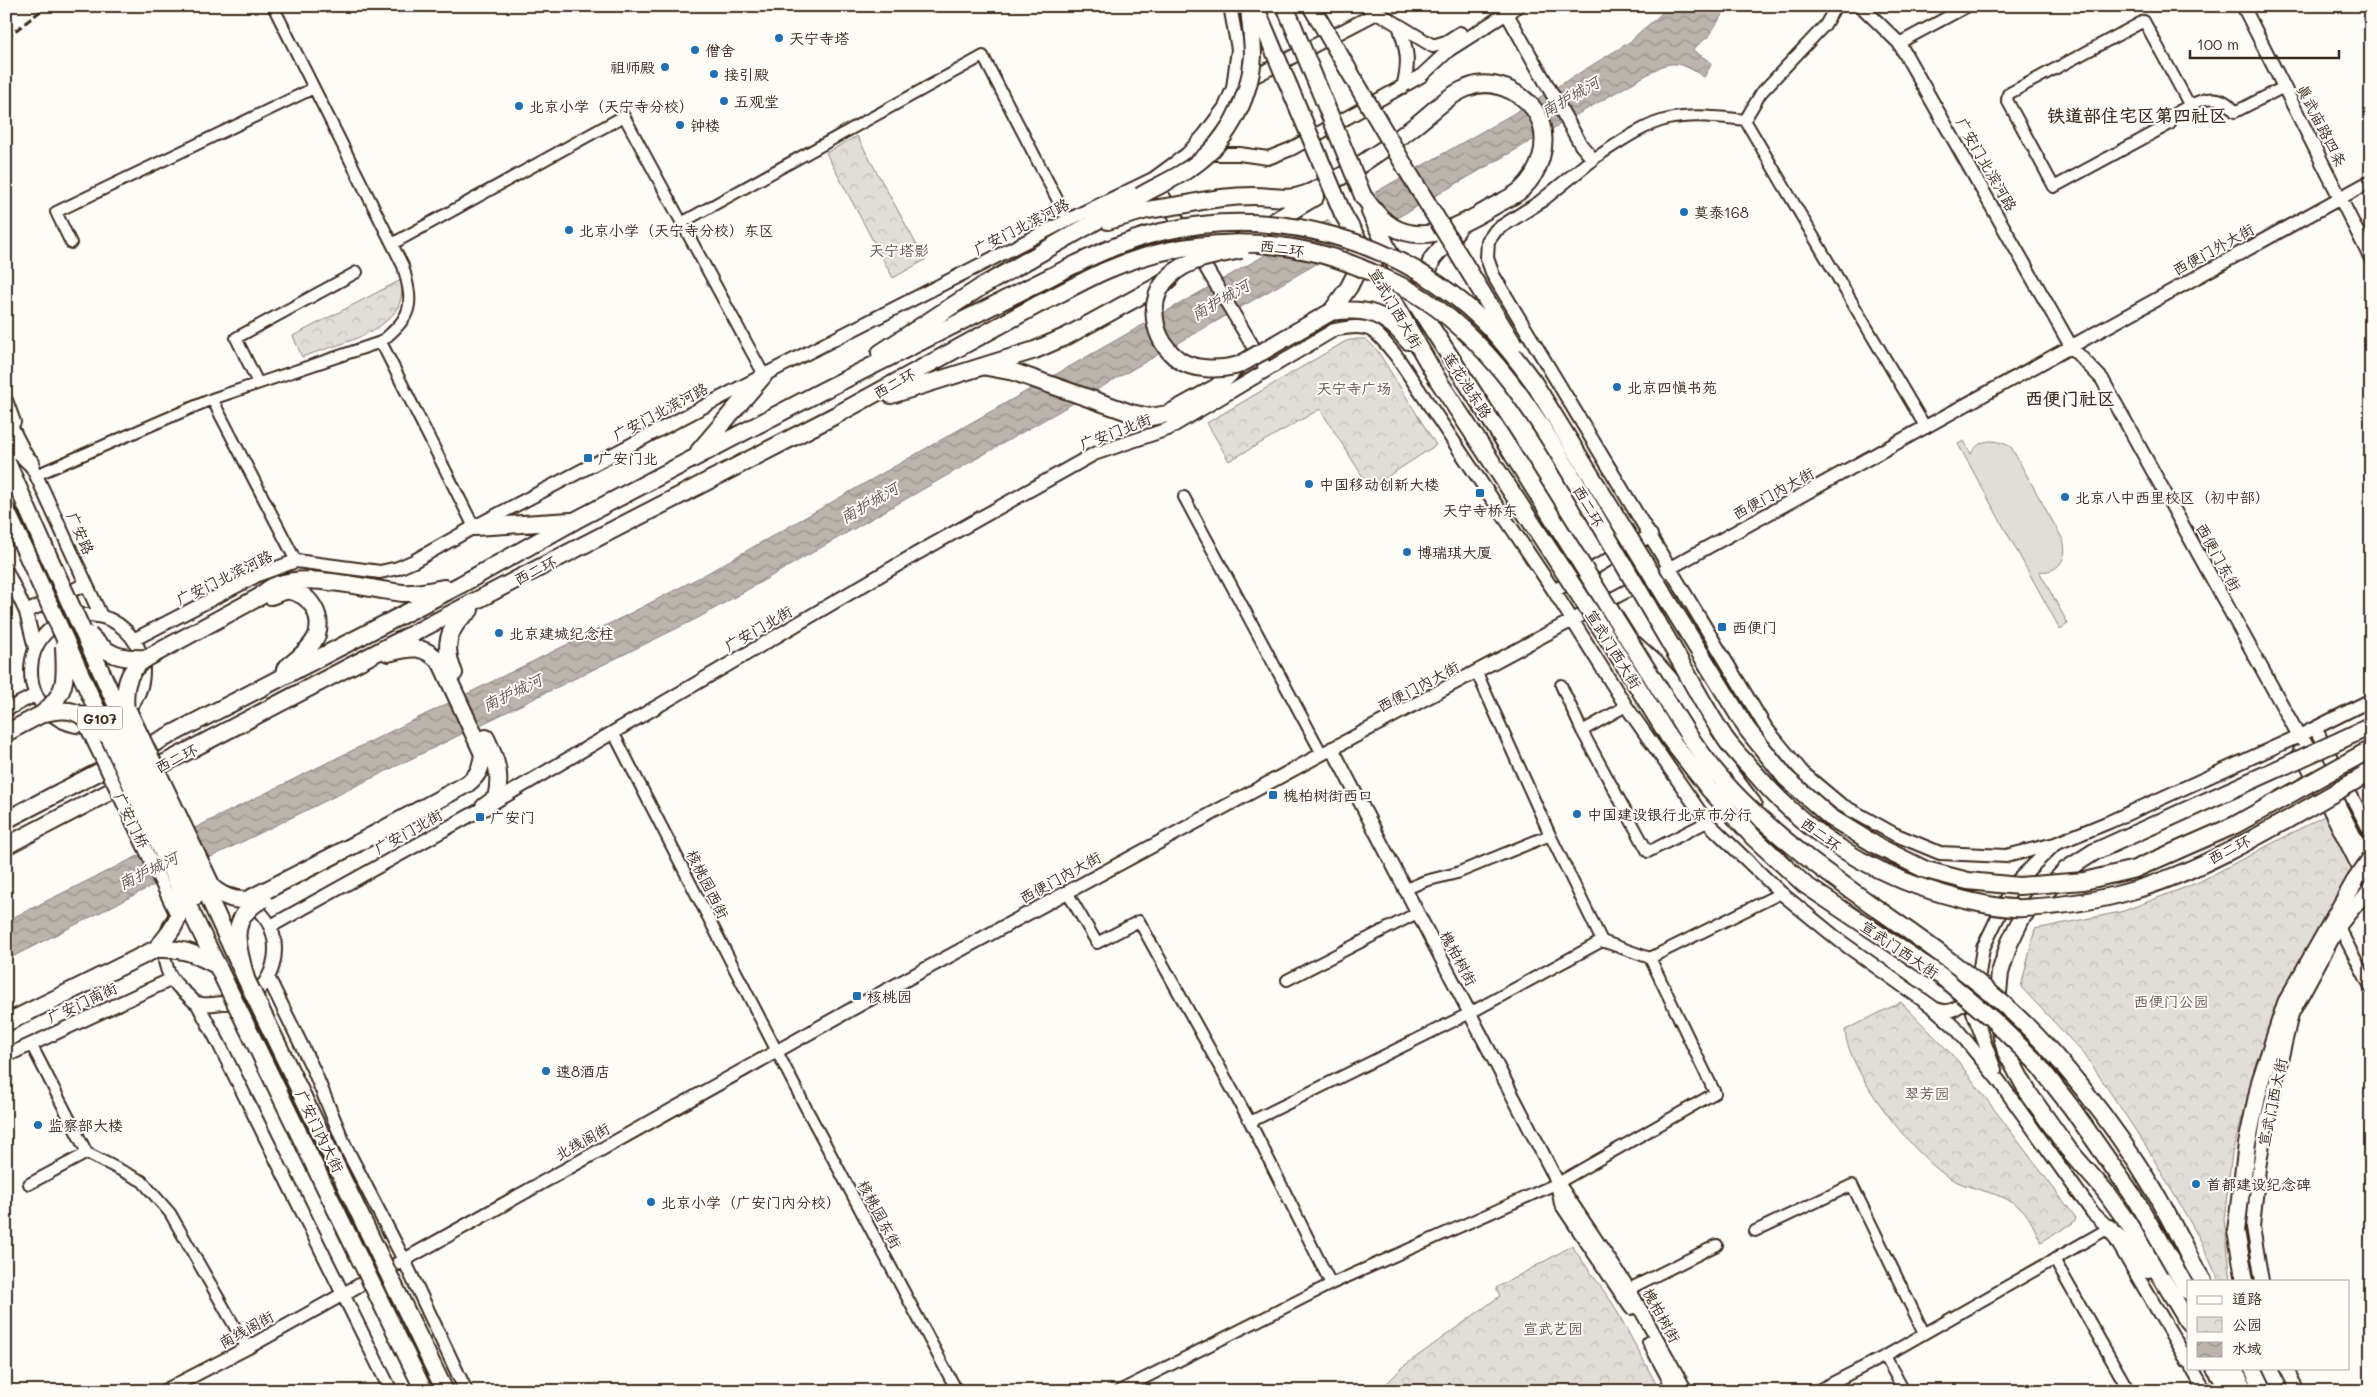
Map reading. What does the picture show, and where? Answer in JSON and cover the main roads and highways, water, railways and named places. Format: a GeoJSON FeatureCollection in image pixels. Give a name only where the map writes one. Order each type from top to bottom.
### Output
{"type":"FeatureCollection","features":[{"type":"Feature","properties":{"kind":"main road"},"geometry":{"type":"LineString","coordinates":[[822,391],[973,292],[1084,227],[1143,203],[1188,170],[1215,147],[1236,116],[1247,91],[1253,55],[1249,6]]}},
{"type":"Feature","properties":{"kind":"main road"},"geometry":{"type":"LineString","coordinates":[[982,366],[1014,372],[1131,413],[1150,417],[1168,414],[1217,388],[1237,366],[1331,312],[1350,287],[1358,269],[1343,214],[1255,6]]}},
{"type":"Feature","properties":{"kind":"main road","name":"莲花池东路"},"geometry":{"type":"LineString","coordinates":[[1285,6],[1363,196],[1408,291],[1624,634]]}},
{"type":"Feature","properties":{"kind":"main road"},"geometry":{"type":"LineString","coordinates":[[1311,6],[1410,175],[1508,332],[1534,382]]}},
{"type":"Feature","properties":{"kind":"main road"},"geometry":{"type":"LineString","coordinates":[[1143,203],[1186,204],[1212,198],[1293,198],[1307,194],[1342,175],[1406,133],[1452,95],[1468,87],[1491,84],[1514,92],[1527,102],[1541,122],[1544,141],[1538,166],[1522,189],[1439,240],[1424,280],[1434,313],[1508,447]]}},
{"type":"Feature","properties":{"kind":"main road"},"geometry":{"type":"LineString","coordinates":[[836,415],[911,387],[1035,350],[1068,336],[1187,271],[1208,264],[1309,202],[1342,175]]}},
{"type":"Feature","properties":{"kind":"main road"},"geometry":{"type":"LineString","coordinates":[[1363,196],[1376,215],[1395,228],[1406,233],[1439,240]]}},
{"type":"Feature","properties":{"kind":"main road","name":"宣武门西大街"},"geometry":{"type":"LineString","coordinates":[[1343,214],[1438,380],[1610,642],[1670,739],[1710,789],[1754,838],[1804,884],[1941,976],[1992,1019],[2034,1061],[2071,1107],[2134,1197],[2187,1289]]}},
{"type":"Feature","properties":{"kind":"main road","name":"西二环"},"geometry":{"type":"LineString","coordinates":[[6,820],[460,585],[576,520],[822,391],[1097,254],[1160,232],[1212,224],[1243,223],[1301,227],[1354,242],[1401,263],[1431,280],[1482,320],[1503,341],[1534,382],[1747,729],[1786,778],[1830,817],[1879,847],[1926,870],[1968,881],[2019,886],[2084,881],[2136,869],[2235,825],[2371,749]]}},
{"type":"Feature","properties":{"kind":"main road","name":"西二环"},"geometry":{"type":"LineString","coordinates":[[6,846],[836,415],[1039,304],[1106,271],[1144,257],[1185,246],[1218,243],[1282,246],[1337,258],[1413,292],[1447,318],[1486,353],[1513,385],[1550,439],[1728,742],[1776,797],[1818,835],[1866,866],[1921,888],[1968,900],[2018,909],[2092,900],[2153,884],[2204,862],[2367,774]]}},
{"type":"Feature","properties":{"kind":"main road"},"geometry":{"type":"LineString","coordinates":[[1237,366],[1204,367],[1191,365],[1179,360],[1169,351],[1156,326],[1154,314],[1156,299],[1170,277],[1182,268],[1202,258],[1265,245]]}},
{"type":"Feature","properties":{"kind":"main road"},"geometry":{"type":"LineString","coordinates":[[1331,312],[1365,310],[1380,317],[1400,331],[1438,380]]}},
{"type":"Feature","properties":{"kind":"main road"},"geometry":{"type":"LineString","coordinates":[[692,459],[764,375]]}},
{"type":"Feature","properties":{"kind":"main road"},"geometry":{"type":"LineString","coordinates":[[6,439],[34,469]]}},
{"type":"Feature","properties":{"kind":"main road","name":"广安门桥"},"geometry":{"type":"LineString","coordinates":[[6,460],[123,719],[196,870]]}},
{"type":"Feature","properties":{"kind":"main road","name":"广安门桥"},"geometry":{"type":"LineString","coordinates":[[6,510],[180,888],[315,1164]]}},
{"type":"Feature","properties":{"kind":"main road"},"geometry":{"type":"LineString","coordinates":[[474,527],[576,520]]}},
{"type":"Feature","properties":{"kind":"main road"},"geometry":{"type":"LineString","coordinates":[[123,719],[126,686],[136,664],[261,596],[274,585],[288,581],[326,582],[406,593],[460,585]]}},
{"type":"Feature","properties":{"kind":"main road"},"geometry":{"type":"LineString","coordinates":[[454,681],[447,652],[449,634],[453,626],[504,586]]}},
{"type":"Feature","properties":{"kind":"main road"},"geometry":{"type":"LineString","coordinates":[[261,596],[272,596],[288,590],[304,596],[312,604],[317,614],[317,636],[305,651],[269,684]]}},
{"type":"Feature","properties":{"kind":"main road"},"geometry":{"type":"LineString","coordinates":[[81,627],[102,648],[116,658],[147,658]]}},
{"type":"Feature","properties":{"kind":"main road","name":"宣武门西大街"},"geometry":{"type":"LineString","coordinates":[[1624,634],[1689,736],[1722,780],[1768,824],[1810,859],[1951,962],[2002,1002],[2047,1048],[2087,1095],[2121,1141],[2153,1190],[2202,1280]]}},
{"type":"Feature","properties":{"kind":"main road"},"geometry":{"type":"LineString","coordinates":[[42,714],[61,694],[65,679],[64,638]]}},
{"type":"Feature","properties":{"kind":"main road"},"geometry":{"type":"LineString","coordinates":[[340,673],[374,657],[418,648],[431,653],[454,681],[500,775],[496,798],[484,807]]}},
{"type":"Feature","properties":{"kind":"main road"},"geometry":{"type":"LineString","coordinates":[[6,733],[42,714],[68,709],[81,715],[109,737]]}},
{"type":"Feature","properties":{"kind":"main road"},"geometry":{"type":"LineString","coordinates":[[2187,1320],[2125,1219],[2105,1191],[2068,1149],[2024,1086],[2006,1052],[1996,1013],[2000,973],[2009,944],[2022,917],[2066,870],[2094,852],[2371,726]]}},
{"type":"Feature","properties":{"kind":"main road"},"geometry":{"type":"LineString","coordinates":[[246,979],[237,929],[246,911],[251,906],[472,780],[490,753]]}},
{"type":"Feature","properties":{"kind":"main road"},"geometry":{"type":"LineString","coordinates":[[196,870],[205,882],[226,897],[242,900],[360,845]]}},
{"type":"Feature","properties":{"kind":"main road"},"geometry":{"type":"LineString","coordinates":[[2245,1280],[2236,1231],[2247,1144],[2260,1082],[2286,1003],[2363,881],[2371,858]]}},
{"type":"Feature","properties":{"kind":"main road","name":"广安门内大街"},"geometry":{"type":"LineString","coordinates":[[196,870],[246,979],[445,1391]]}},
{"type":"Feature","properties":{"kind":"main road"},"geometry":{"type":"LineString","coordinates":[[6,1023],[156,949],[172,934],[180,904],[180,888]]}},
{"type":"Feature","properties":{"kind":"main road"},"geometry":{"type":"LineString","coordinates":[[156,949],[174,948],[190,951],[218,966]]}},
{"type":"Feature","properties":{"kind":"main road","name":"广安门内大街"},"geometry":{"type":"LineString","coordinates":[[315,1164],[424,1391]]}},
{"type":"Feature","properties":{"kind":"main road"},"geometry":{"type":"LineString","coordinates":[[2109,1228],[2169,1290]]}},
{"type":"Feature","properties":{"kind":"main road"},"geometry":{"type":"LineString","coordinates":[[2217,1370],[2227,1389]]}},
{"type":"Feature","properties":{"kind":"main road"},"geometry":{"type":"LineString","coordinates":[[2234,1370],[2246,1391]]}},
{"type":"Feature","properties":{"kind":"main road"},"geometry":{"type":"LineString","coordinates":[[2253,1370],[2264,1391]]}},
{"type":"Feature","properties":{"kind":"main road"},"geometry":{"type":"LineString","coordinates":[[2264,1370],[2270,1391]]}},
{"type":"Feature","properties":{"kind":"water","name":"南护城河"},"geometry":{"type":"Polygon","coordinates":[[[1667,6],[1727,6],[1710,35],[1693,49],[1712,63],[1704,77],[1679,64],[1662,66],[698,618],[144,890],[6,960],[6,921],[623,617],[704,575],[1511,115],[1633,40],[1667,6]]]}},
{"type":"Feature","properties":{"kind":"railway"},"geometry":{"type":"LineString","coordinates":[[6,38],[47,6]]}},
{"type":"Feature","properties":{"kind":"place","name":"天宁寺塔"},"geometry":{"type":"Point","coordinates":[779,38]}},
{"type":"Feature","properties":{"kind":"place","name":"僧舍"},"geometry":{"type":"Point","coordinates":[695,50]}},
{"type":"Feature","properties":{"kind":"place","name":"祖师殿"},"geometry":{"type":"Point","coordinates":[665,67]}},
{"type":"Feature","properties":{"kind":"place","name":"接引殿"},"geometry":{"type":"Point","coordinates":[714,74]}},
{"type":"Feature","properties":{"kind":"place","name":"五观堂"},"geometry":{"type":"Point","coordinates":[724,101]}},
{"type":"Feature","properties":{"kind":"place","name":"北京小学（天宁寺分校）"},"geometry":{"type":"Point","coordinates":[519,106]}},
{"type":"Feature","properties":{"kind":"place","name":"钟楼"},"geometry":{"type":"Point","coordinates":[680,125]}},
{"type":"Feature","properties":{"kind":"place","name":"莫泰168"},"geometry":{"type":"Point","coordinates":[1684,212]}},
{"type":"Feature","properties":{"kind":"place","name":"北京小学（天宁寺分校）东区"},"geometry":{"type":"Point","coordinates":[569,230]}},
{"type":"Feature","properties":{"kind":"place","name":"北京四慎书苑"},"geometry":{"type":"Point","coordinates":[1617,387]}},
{"type":"Feature","properties":{"kind":"place","name":"广安门北"},"geometry":{"type":"Point","coordinates":[588,458]}},
{"type":"Feature","properties":{"kind":"place","name":"中国移动创新大楼"},"geometry":{"type":"Point","coordinates":[1309,484]}},
{"type":"Feature","properties":{"kind":"place","name":"天宁寺桥东"},"geometry":{"type":"Point","coordinates":[1480,493]}},
{"type":"Feature","properties":{"kind":"place","name":"北京八中西里校区（初中部）"},"geometry":{"type":"Point","coordinates":[2065,497]}},
{"type":"Feature","properties":{"kind":"place","name":"博瑞琪大厦"},"geometry":{"type":"Point","coordinates":[1407,552]}},
{"type":"Feature","properties":{"kind":"place","name":"西便门"},"geometry":{"type":"Point","coordinates":[1722,627]}},
{"type":"Feature","properties":{"kind":"place","name":"北京建城纪念柱"},"geometry":{"type":"Point","coordinates":[499,633]}},
{"type":"Feature","properties":{"kind":"place","name":"槐柏树街西口"},"geometry":{"type":"Point","coordinates":[1273,795]}},
{"type":"Feature","properties":{"kind":"place","name":"中国建设银行北京市分行"},"geometry":{"type":"Point","coordinates":[1577,814]}},
{"type":"Feature","properties":{"kind":"place","name":"广安门"},"geometry":{"type":"Point","coordinates":[480,817]}},
{"type":"Feature","properties":{"kind":"place","name":"核桃园"},"geometry":{"type":"Point","coordinates":[857,996]}},
{"type":"Feature","properties":{"kind":"place","name":"速8酒店"},"geometry":{"type":"Point","coordinates":[546,1071]}},
{"type":"Feature","properties":{"kind":"place","name":"监察部大楼"},"geometry":{"type":"Point","coordinates":[38,1125]}},
{"type":"Feature","properties":{"kind":"place","name":"首都建设纪念碑"},"geometry":{"type":"Point","coordinates":[2196,1184]}},
{"type":"Feature","properties":{"kind":"place","name":"北京小学（广安门内分校）"},"geometry":{"type":"Point","coordinates":[651,1202]}},
{"type":"Feature","properties":{"kind":"district","name":"铁道部住宅区第四社区"},"geometry":{"type":"Point","coordinates":[2137,115]}},
{"type":"Feature","properties":{"kind":"district","name":"西便门社区"},"geometry":{"type":"Point","coordinates":[2070,398]}},
{"type":"Feature","properties":{"kind":"park label","name":"天宁塔影"},"geometry":{"type":"Point","coordinates":[899,250]}},
{"type":"Feature","properties":{"kind":"park label","name":"天宁寺广场"},"geometry":{"type":"Point","coordinates":[1354,388]}},
{"type":"Feature","properties":{"kind":"park label","name":"西便门公园"},"geometry":{"type":"Point","coordinates":[2171,1001]}},
{"type":"Feature","properties":{"kind":"park label","name":"翠芳园"},"geometry":{"type":"Point","coordinates":[1927,1093]}},
{"type":"Feature","properties":{"kind":"park label","name":"宣武艺园"},"geometry":{"type":"Point","coordinates":[1553,1328]}}]}
